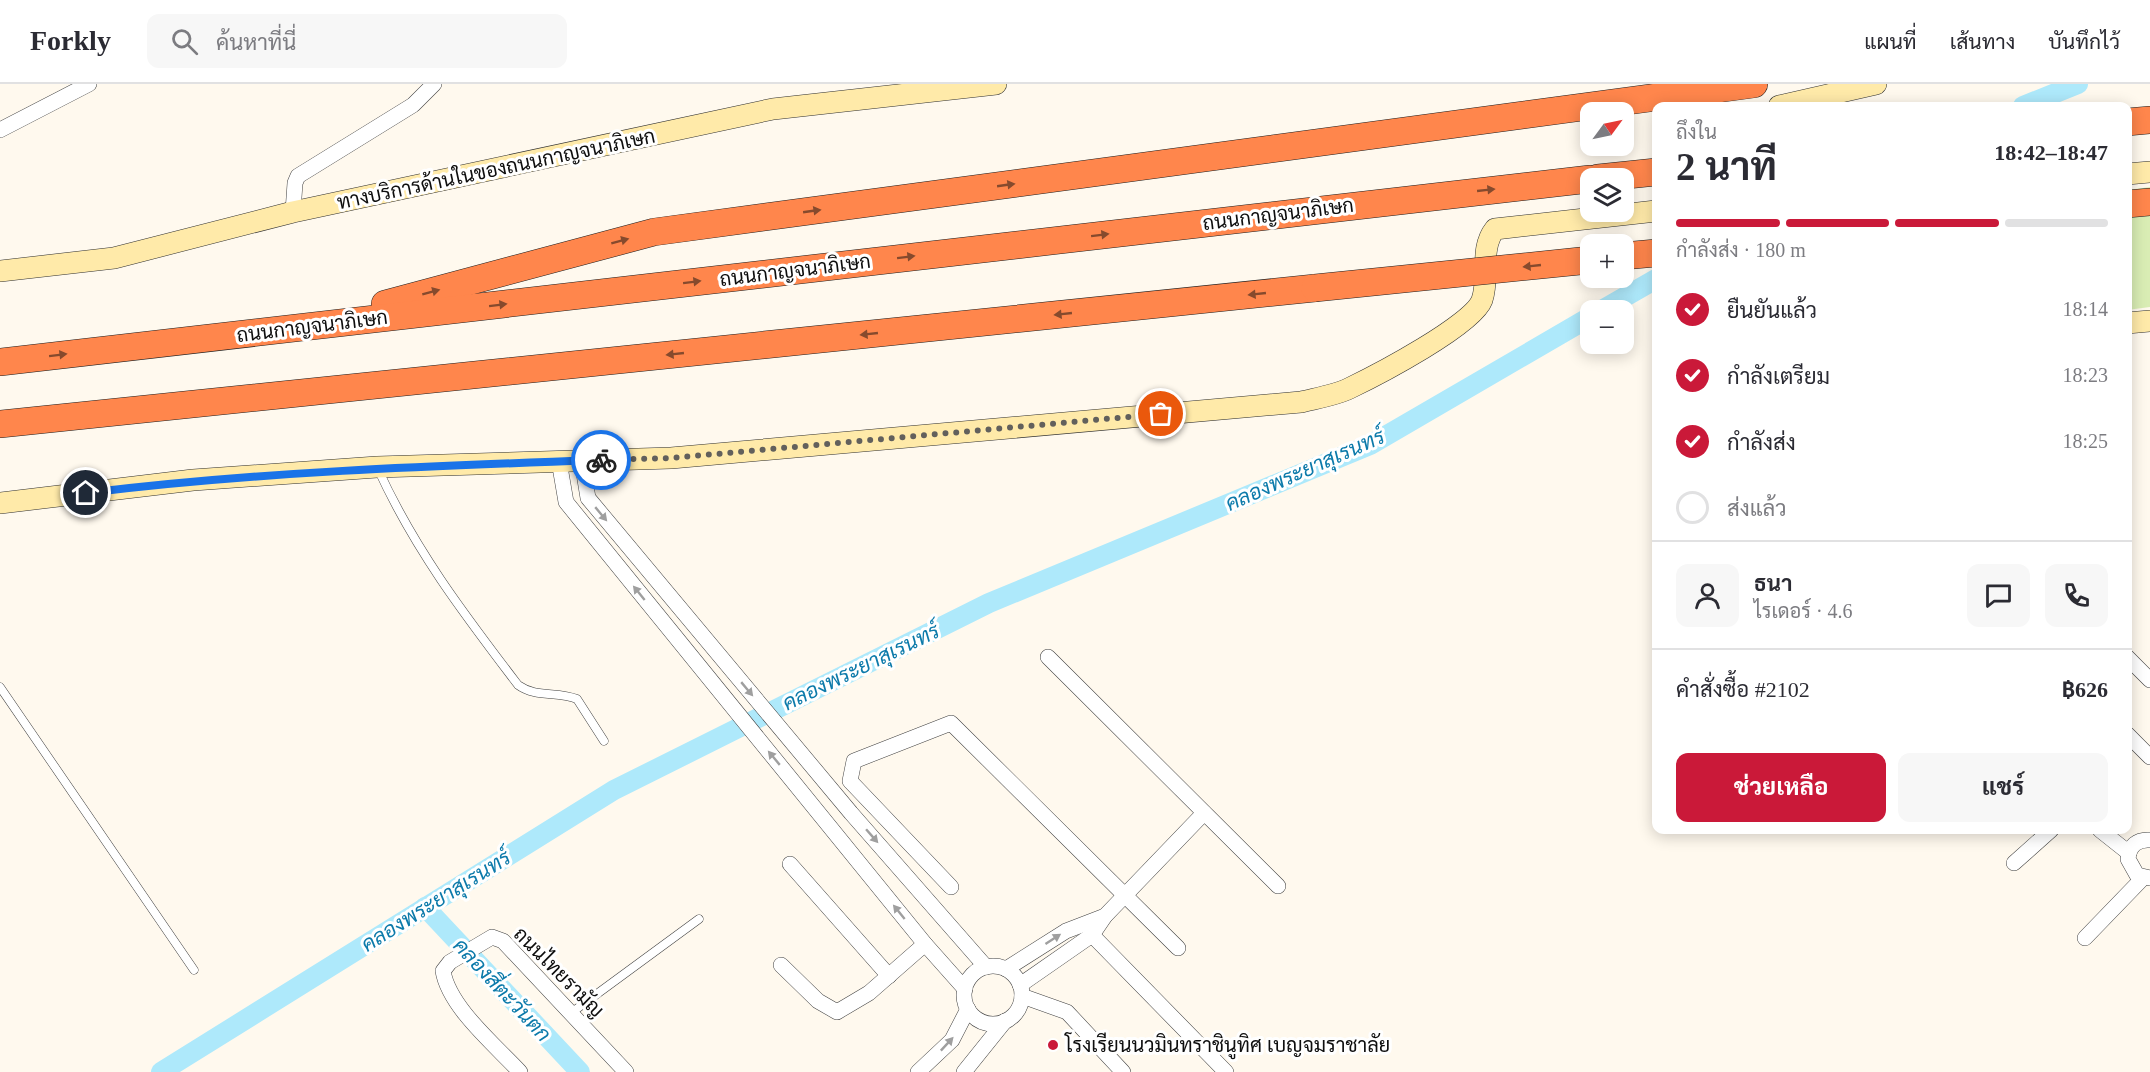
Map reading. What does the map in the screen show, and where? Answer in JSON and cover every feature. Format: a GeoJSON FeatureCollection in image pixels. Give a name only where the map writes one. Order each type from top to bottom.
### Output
{"type":"FeatureCollection","features":[{"type":"Feature","properties":{"kind":"highway"},"geometry":{"type":"LineString","coordinates":[[294,328],[654,232],[1754,84]]}},
{"type":"Feature","properties":{"kind":"highway"},"geometry":{"type":"LineString","coordinates":[[2132,122],[2150,120]]}},
{"type":"Feature","properties":{"kind":"highway"},"geometry":{"type":"LineString","coordinates":[[1634,174],[1652,172]]}},
{"type":"Feature","properties":{"kind":"highway","name":"ถนนกาญจนาภิเษก"},"geometry":{"type":"LineString","coordinates":[[0,362],[1580,180]]}},
{"type":"Feature","properties":{"kind":"highway"},"geometry":{"type":"LineString","coordinates":[[2132,204],[2150,202]]}},
{"type":"Feature","properties":{"kind":"highway"},"geometry":{"type":"LineString","coordinates":[[1634,255],[1652,253]]}},
{"type":"Feature","properties":{"kind":"highway"},"geometry":{"type":"LineString","coordinates":[[0,424],[1580,261]]}},
{"type":"Feature","properties":{"kind":"main road","name":"ทางบริการด้านในของถนนกาญจนาภิเษก"},"geometry":{"type":"LineString","coordinates":[[0,271],[114,258],[293,212],[773,109],[996,84]]}},
{"type":"Feature","properties":{"kind":"main road"},"geometry":{"type":"LineString","coordinates":[[1797,102],[1876,84]]}},
{"type":"Feature","properties":{"kind":"main road"},"geometry":{"type":"LineString","coordinates":[[2132,174],[2150,172]]}},
{"type":"Feature","properties":{"kind":"main road"},"geometry":{"type":"LineString","coordinates":[[0,503],[193,480],[377,467],[671,458],[1301,402],[1348,389],[1471,317],[1482,300],[1488,238],[1495,229],[1652,211]]}},
{"type":"Feature","properties":{"kind":"main road"},"geometry":{"type":"LineString","coordinates":[[2132,323],[2150,321]]}},
{"type":"Feature","properties":{"kind":"street"},"geometry":{"type":"LineString","coordinates":[[0,130],[89,84]]}},
{"type":"Feature","properties":{"kind":"street"},"geometry":{"type":"LineString","coordinates":[[293,212],[295,183],[298,176],[413,105],[434,84]]}},
{"type":"Feature","properties":{"kind":"street"},"geometry":{"type":"LineString","coordinates":[[559,461],[566,502],[925,944],[965,988],[968,1009],[973,1016],[988,1023],[1005,1021]]}},
{"type":"Feature","properties":{"kind":"street"},"geometry":{"type":"LineString","coordinates":[[582,461],[588,498],[851,813],[986,967]]}},
{"type":"Feature","properties":{"kind":"street"},"geometry":{"type":"LineString","coordinates":[[665,625],[683,612]]}},
{"type":"Feature","properties":{"kind":"street"},"geometry":{"type":"LineString","coordinates":[[1048,657],[1278,886]]}},
{"type":"Feature","properties":{"kind":"street"},"geometry":{"type":"LineString","coordinates":[[2132,662],[2150,680]]}},
{"type":"Feature","properties":{"kind":"street"},"geometry":{"type":"LineString","coordinates":[[951,886],[850,781],[854,761],[951,723],[1178,948]]}},
{"type":"Feature","properties":{"kind":"street"},"geometry":{"type":"LineString","coordinates":[[2132,739],[2150,757]]}},
{"type":"Feature","properties":{"kind":"street"},"geometry":{"type":"LineString","coordinates":[[831,829],[851,813]]}},
{"type":"Feature","properties":{"kind":"street"},"geometry":{"type":"LineString","coordinates":[[964,1072],[1005,1021],[1017,1011],[1021,990],[1092,935],[1105,916],[1204,813]]}},
{"type":"Feature","properties":{"kind":"street"},"geometry":{"type":"LineString","coordinates":[[2014,863],[2047,834]]}},
{"type":"Feature","properties":{"kind":"street"},"geometry":{"type":"LineString","coordinates":[[2105,834],[2128,853]]}},
{"type":"Feature","properties":{"kind":"street"},"geometry":{"type":"LineString","coordinates":[[2085,938],[2146,878],[2137,875],[2129,866],[2128,853],[2136,843],[2150,840]]}},
{"type":"Feature","properties":{"kind":"street"},"geometry":{"type":"LineString","coordinates":[[790,864],[889,976]]}},
{"type":"Feature","properties":{"kind":"street"},"geometry":{"type":"LineString","coordinates":[[965,988],[972,975],[986,967],[1006,969],[1066,930],[1105,916]]}},
{"type":"Feature","properties":{"kind":"street"},"geometry":{"type":"LineString","coordinates":[[1092,935],[1226,1072]]}},
{"type":"Feature","properties":{"kind":"street","name":"ถนนไทยรามัญ"},"geometry":{"type":"LineString","coordinates":[[520,1072],[461,1008],[445,986],[443,971],[450,962],[492,937],[503,941],[626,1072]]}},
{"type":"Feature","properties":{"kind":"street"},"geometry":{"type":"LineString","coordinates":[[781,965],[818,1001],[837,1012],[850,1007],[925,944]]}},
{"type":"Feature","properties":{"kind":"street"},"geometry":{"type":"LineString","coordinates":[[1006,969],[1021,990],[1067,1012],[1123,1072]]}},
{"type":"Feature","properties":{"kind":"street"},"geometry":{"type":"LineString","coordinates":[[918,1072],[952,1040],[968,1009]]}},
{"type":"Feature","properties":{"kind":"lane"},"geometry":{"type":"LineString","coordinates":[[377,467],[397,511],[448,594],[518,685],[529,693],[554,692],[577,699],[604,741]]}},
{"type":"Feature","properties":{"kind":"lane"},"geometry":{"type":"LineString","coordinates":[[0,687],[194,970]]}},
{"type":"Feature","properties":{"kind":"lane"},"geometry":{"type":"LineString","coordinates":[[571,1013],[699,919]]}},
{"type":"Feature","properties":{"kind":"green space"},"geometry":{"type":"Polygon","coordinates":[[[2150,187],[2150,307],[2132,309],[2132,189],[2150,187]]]}},
{"type":"Feature","properties":{"kind":"waterway","name":"คลองพระยาสุเรนทร์"},"geometry":{"type":"LineString","coordinates":[[2033,102],[2078,84]]}},
{"type":"Feature","properties":{"kind":"waterway","name":"คลองพระยาสุเรนทร์"},"geometry":{"type":"LineString","coordinates":[[1619,300],[1652,281]]}},
{"type":"Feature","properties":{"kind":"waterway","name":"คลองพระยาสุเรนทร์"},"geometry":{"type":"LineString","coordinates":[[161,1072],[614,790],[989,603],[1370,445],[1580,323]]}},
{"type":"Feature","properties":{"kind":"waterway","name":"คลองสี่ตะวันตก"},"geometry":{"type":"LineString","coordinates":[[425,907],[580,1072]]}},
{"type":"Feature","properties":{"kind":"way so far"},"geometry":{"type":"LineString","coordinates":[[601,460],[671,458],[1161,414]]}},
{"type":"Feature","properties":{"kind":"place","name":"โรงเรียนนวมินทราชินูทิศ เบญจมราชาลัย"},"geometry":{"type":"Point","coordinates":[1053,1045]}},
{"type":"Feature","properties":{"kind":"route"},"geometry":{"type":"LineString","coordinates":[[86,493],[193,480],[349,469],[601,460]]}}]}
